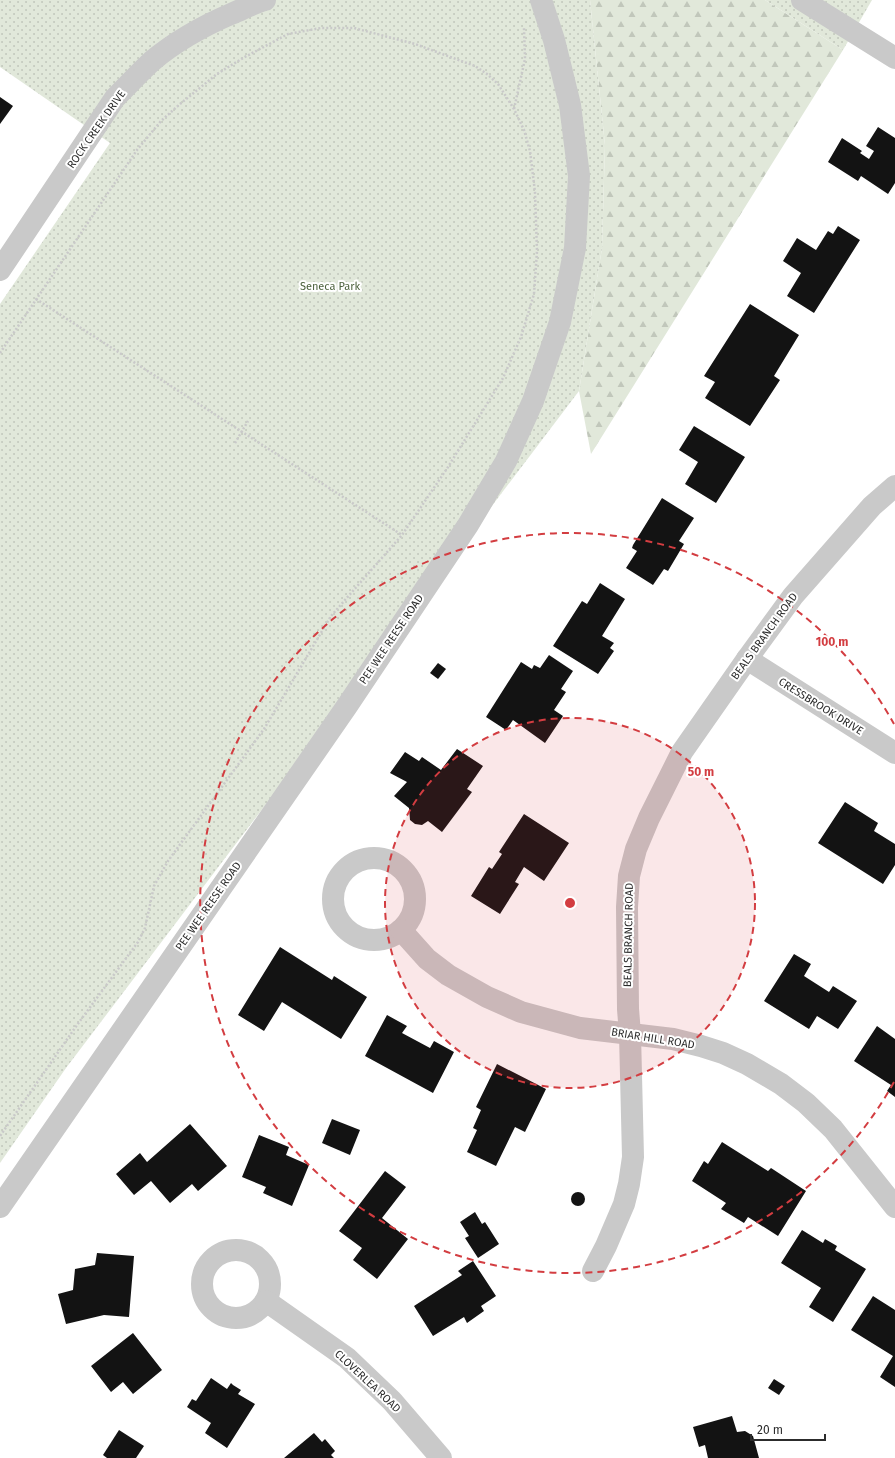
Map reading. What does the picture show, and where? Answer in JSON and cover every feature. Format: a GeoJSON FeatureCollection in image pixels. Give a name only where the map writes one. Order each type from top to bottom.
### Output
{"type":"FeatureCollection","features":[{"type":"Feature","properties":{"kind":"street","name":"ROCK CREEK DRIVE"},"geometry":{"type":"LineString","coordinates":[[0,270],[115,98],[136,76],[159,56],[181,40],[200,29],[265,0]]}},
{"type":"Feature","properties":{"kind":"street","name":"PEE WEE REESE ROAD"},"geometry":{"type":"LineString","coordinates":[[0,1207],[347,706],[468,525],[506,461],[534,401],[562,315],[575,248],[579,176],[570,105],[554,40],[541,0]]}},
{"type":"Feature","properties":{"kind":"street"},"geometry":{"type":"LineString","coordinates":[[802,0],[895,58]]}},
{"type":"Feature","properties":{"kind":"street","name":"BEALS BRANCH ROAD"},"geometry":{"type":"LineString","coordinates":[[593,1271],[606,1246],[624,1204],[633,1157],[628,1009],[627,907],[629,876],[636,848],[649,818],[682,752],[747,659],[793,596],[872,506],[895,486]]}},
{"type":"Feature","properties":{"kind":"street","name":"CRESSBROOK DRIVE"},"geometry":{"type":"LineString","coordinates":[[747,659],[895,753]]}},
{"type":"Feature","properties":{"kind":"street","name":"BRIAR HILL ROAD"},"geometry":{"type":"LineString","coordinates":[[401,930],[427,959],[448,975],[487,998],[522,1012],[580,1028],[673,1039],[723,1053],[747,1064],[781,1084],[806,1103],[833,1129],[895,1207]]}},
{"type":"Feature","properties":{"kind":"street","name":"CLOVERLEA ROAD"},"geometry":{"type":"LineString","coordinates":[[266,1301],[347,1358],[392,1400],[441,1458]]}},
{"type":"Feature","properties":{"kind":"path"},"geometry":{"type":"LineString","coordinates":[[514,109],[525,59],[524,24]]}},
{"type":"Feature","properties":{"kind":"path"},"geometry":{"type":"LineString","coordinates":[[0,353],[137,150],[161,121],[217,74],[288,34],[320,28],[354,28],[414,44],[475,66],[498,84],[514,109],[524,130],[530,151],[535,192],[537,251],[534,294],[522,337],[503,378],[448,467],[402,535],[332,616],[264,728],[168,861],[154,886],[145,928],[138,942],[77,1025],[0,1136]]}},
{"type":"Feature","properties":{"kind":"path"},"geometry":{"type":"LineString","coordinates":[[36,299],[402,535]]}},
{"type":"Feature","properties":{"kind":"path"},"geometry":{"type":"LineString","coordinates":[[235,443],[248,421]]}},
{"type":"Feature","properties":{"kind":"green space","name":"Seneca Park"},"geometry":{"type":"Polygon","coordinates":[[[0,0],[590,0],[605,145],[602,248],[579,391],[66,1068],[0,1163],[0,304],[110,143],[0,67],[0,0]]]}},
{"type":"Feature","properties":{"kind":"green space"},"geometry":{"type":"Polygon","coordinates":[[[590,0],[765,0],[843,50],[591,454],[579,391],[602,248],[605,145],[590,0]]]}},
{"type":"Feature","properties":{"kind":"green space"},"geometry":{"type":"Polygon","coordinates":[[[765,0],[872,0],[843,50],[765,0]]]}},
{"type":"Feature","properties":{"kind":"building"},"geometry":{"type":"Polygon","coordinates":[[[0,97],[13,106],[0,124],[0,97]]]}},
{"type":"Feature","properties":{"kind":"building"},"geometry":{"type":"Polygon","coordinates":[[[878,127],[895,138],[895,183],[888,194],[861,176],[858,181],[828,162],[842,138],[862,151],[860,153],[869,159],[874,151],[866,146],[878,127]]]}},
{"type":"Feature","properties":{"kind":"building"},"geometry":{"type":"Polygon","coordinates":[[[838,226],[860,240],[814,313],[787,296],[801,273],[783,261],[797,238],[816,250],[828,231],[833,234],[838,226]]]}},
{"type":"Feature","properties":{"kind":"building"},"geometry":{"type":"Polygon","coordinates":[[[750,304],[799,335],[774,376],[780,380],[750,426],[705,398],[715,382],[704,376],[750,304]]]}},
{"type":"Feature","properties":{"kind":"building"},"geometry":{"type":"Polygon","coordinates":[[[694,426],[745,457],[716,503],[685,484],[698,462],[679,450],[694,426]]]}},
{"type":"Feature","properties":{"kind":"building"},"geometry":{"type":"Polygon","coordinates":[[[662,498],[694,518],[679,541],[684,544],[668,571],[664,569],[653,585],[626,568],[637,551],[632,548],[633,545],[662,498]]]}},
{"type":"Feature","properties":{"kind":"building"},"geometry":{"type":"Polygon","coordinates":[[[600,583],[625,599],[602,636],[614,643],[610,648],[614,651],[598,674],[553,646],[582,601],[587,604],[600,583]]]}},
{"type":"Feature","properties":{"kind":"building"},"geometry":{"type":"Polygon","coordinates":[[[549,655],[573,671],[561,689],[566,692],[554,710],[563,716],[545,743],[513,720],[506,730],[486,717],[521,662],[532,669],[534,665],[540,668],[549,655]]]}},
{"type":"Feature","properties":{"kind":"building"},"geometry":{"type":"Polygon","coordinates":[[[438,663],[446,669],[438,679],[430,673],[438,663]]]}},
{"type":"Feature","properties":{"kind":"building"},"geometry":{"type":"Polygon","coordinates":[[[457,749],[483,766],[467,789],[472,792],[442,832],[428,821],[422,825],[415,824],[410,820],[409,808],[394,796],[407,782],[390,773],[405,752],[419,761],[422,757],[441,770],[457,749]]]}},
{"type":"Feature","properties":{"kind":"building"},"geometry":{"type":"Polygon","coordinates":[[[845,802],[878,823],[874,831],[895,844],[895,865],[883,884],[818,843],[845,802]]]}},
{"type":"Feature","properties":{"kind":"building"},"geometry":{"type":"Polygon","coordinates":[[[524,814],[569,843],[544,881],[524,867],[515,882],[519,884],[500,914],[471,896],[489,867],[492,869],[502,854],[499,852],[524,814]]]}},
{"type":"Feature","properties":{"kind":"building"},"geometry":{"type":"Polygon","coordinates":[[[280,947],[332,980],[334,976],[367,997],[341,1039],[282,1002],[264,1031],[238,1015],[280,947]]]}},
{"type":"Feature","properties":{"kind":"building"},"geometry":{"type":"Polygon","coordinates":[[[794,954],[811,964],[804,976],[829,992],[833,986],[857,1001],[838,1029],[817,1016],[809,1029],[764,1001],[794,954]]]}},
{"type":"Feature","properties":{"kind":"building"},"geometry":{"type":"Polygon","coordinates":[[[387,1015],[407,1026],[402,1033],[430,1048],[434,1041],[454,1052],[433,1093],[365,1056],[387,1015]]]}},
{"type":"Feature","properties":{"kind":"building"},"geometry":{"type":"Polygon","coordinates":[[[877,1026],[895,1039],[895,1097],[887,1091],[891,1085],[854,1061],[877,1026]]]}},
{"type":"Feature","properties":{"kind":"building"},"geometry":{"type":"Polygon","coordinates":[[[497,1064],[546,1089],[525,1132],[515,1127],[496,1166],[467,1152],[477,1130],[473,1128],[481,1110],[476,1107],[497,1064]]]}},
{"type":"Feature","properties":{"kind":"building"},"geometry":{"type":"Polygon","coordinates":[[[332,1119],[360,1130],[350,1155],[322,1143],[332,1119]]]}},
{"type":"Feature","properties":{"kind":"building"},"geometry":{"type":"Polygon","coordinates":[[[190,1124],[227,1166],[198,1191],[192,1184],[170,1203],[151,1181],[134,1195],[116,1174],[140,1153],[147,1162],[190,1124]]]}},
{"type":"Feature","properties":{"kind":"building"},"geometry":{"type":"Polygon","coordinates":[[[259,1135],[289,1147],[286,1155],[309,1165],[292,1206],[263,1193],[266,1187],[242,1177],[259,1135]]]}},
{"type":"Feature","properties":{"kind":"building"},"geometry":{"type":"Polygon","coordinates":[[[722,1142],[768,1171],[771,1168],[806,1191],[778,1236],[748,1217],[744,1223],[721,1209],[726,1203],[692,1181],[704,1161],[708,1164],[722,1142]]]}},
{"type":"Feature","properties":{"kind":"building"},"geometry":{"type":"Polygon","coordinates":[[[385,1171],[406,1187],[382,1218],[408,1239],[377,1279],[353,1260],[362,1248],[339,1231],[385,1171]]]}},
{"type":"Feature","properties":{"kind":"building"},"geometry":{"type":"Polygon","coordinates":[[[575,1192],[581,1192],[585,1196],[585,1202],[581,1206],[575,1206],[571,1202],[571,1196],[575,1192]]]}},
{"type":"Feature","properties":{"kind":"building"},"geometry":{"type":"Polygon","coordinates":[[[475,1212],[482,1224],[485,1222],[499,1244],[478,1258],[465,1238],[469,1236],[460,1222],[475,1212]]]}},
{"type":"Feature","properties":{"kind":"building"},"geometry":{"type":"Polygon","coordinates":[[[802,1230],[823,1243],[825,1239],[837,1246],[835,1250],[866,1269],[833,1322],[809,1307],[821,1288],[781,1263],[802,1230]]]}},
{"type":"Feature","properties":{"kind":"building"},"geometry":{"type":"Polygon","coordinates":[[[97,1253],[134,1256],[129,1317],[104,1315],[66,1324],[58,1294],[73,1290],[75,1269],[95,1265],[97,1253]]]}},
{"type":"Feature","properties":{"kind":"building"},"geometry":{"type":"Polygon","coordinates":[[[473,1261],[496,1296],[481,1306],[484,1311],[467,1323],[464,1317],[433,1336],[414,1306],[462,1275],[458,1271],[473,1261]]]}},
{"type":"Feature","properties":{"kind":"building"},"geometry":{"type":"Polygon","coordinates":[[[873,1296],[895,1310],[895,1387],[880,1377],[893,1356],[851,1330],[873,1296]]]}},
{"type":"Feature","properties":{"kind":"building"},"geometry":{"type":"Polygon","coordinates":[[[133,1333],[162,1370],[133,1394],[123,1382],[111,1392],[91,1366],[133,1333]]]}},
{"type":"Feature","properties":{"kind":"building"},"geometry":{"type":"Polygon","coordinates":[[[211,1378],[227,1389],[231,1383],[241,1390],[238,1394],[255,1404],[227,1448],[205,1433],[211,1423],[187,1407],[192,1399],[196,1401],[211,1378]]]}},
{"type":"Feature","properties":{"kind":"building"},"geometry":{"type":"Polygon","coordinates":[[[774,1379],[785,1386],[779,1395],[768,1388],[774,1379]]]}},
{"type":"Feature","properties":{"kind":"building"},"geometry":{"type":"Polygon","coordinates":[[[732,1416],[737,1432],[745,1431],[753,1436],[759,1458],[708,1458],[705,1445],[699,1447],[693,1427],[732,1416]]]}},
{"type":"Feature","properties":{"kind":"building"},"geometry":{"type":"Polygon","coordinates":[[[119,1430],[144,1446],[136,1458],[107,1458],[103,1455],[119,1430]]]}},
{"type":"Feature","properties":{"kind":"building"},"geometry":{"type":"Polygon","coordinates":[[[314,1433],[322,1442],[325,1439],[335,1451],[331,1455],[334,1458],[284,1458],[314,1433]]]}}]}
